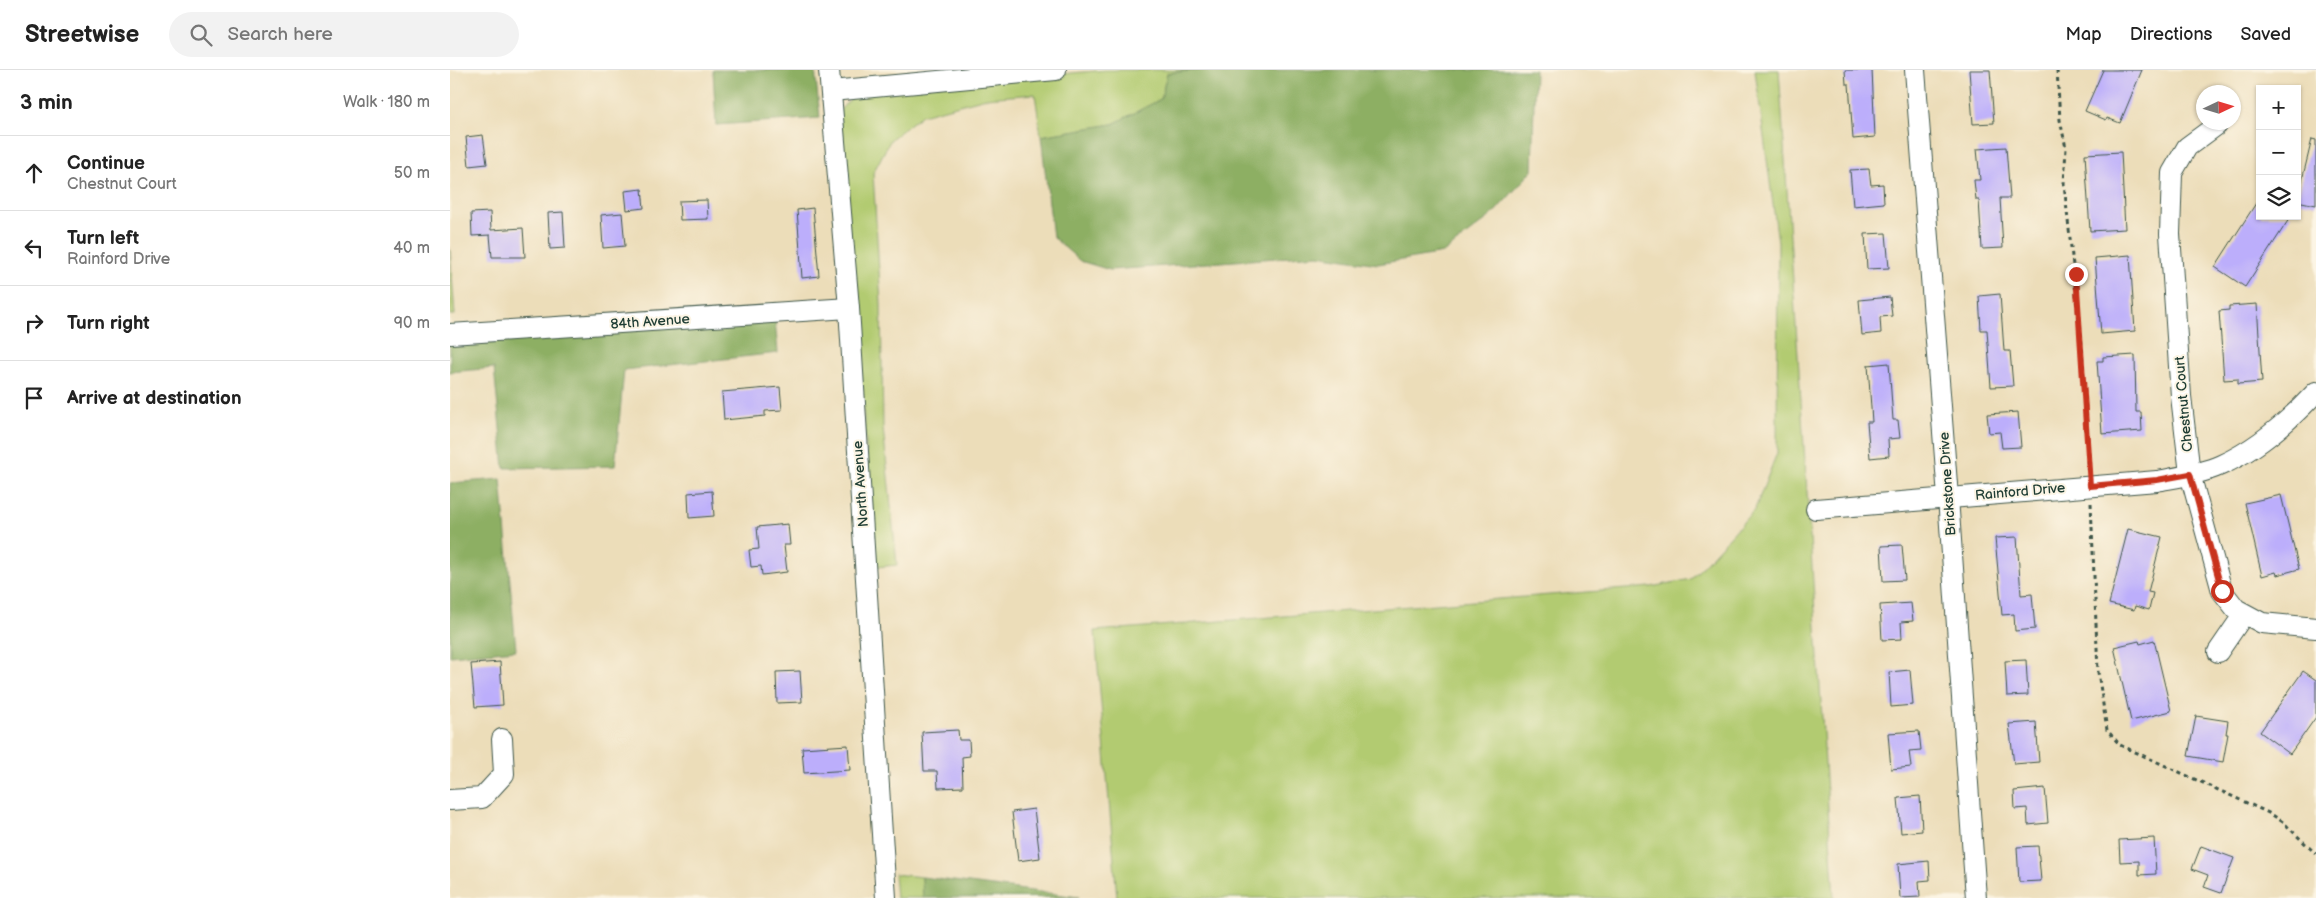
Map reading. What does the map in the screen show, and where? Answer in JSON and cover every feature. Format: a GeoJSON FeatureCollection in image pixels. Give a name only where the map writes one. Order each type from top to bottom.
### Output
{"type":"FeatureCollection","features":[{"type":"Feature","properties":{"kind":"street","name":"North Avenue"},"geometry":{"type":"LineString","coordinates":[[829,70],[849,308],[886,898]]}},
{"type":"Feature","properties":{"kind":"street"},"geometry":{"type":"LineString","coordinates":[[831,91],[1056,70]]}},
{"type":"Feature","properties":{"kind":"street","name":"Brickstone Drive"},"geometry":{"type":"LineString","coordinates":[[1915,70],[1948,497],[1976,898]]}},
{"type":"Feature","properties":{"kind":"street","name":"Chestnut Court"},"geometry":{"type":"LineString","coordinates":[[2210,130],[2187,147],[2172,173],[2170,234],[2181,396],[2190,474],[2222,591],[2236,609],[2262,623],[2316,628]]}},
{"type":"Feature","properties":{"kind":"street","name":"84th Avenue"},"geometry":{"type":"LineString","coordinates":[[450,334],[849,308]]}},
{"type":"Feature","properties":{"kind":"street","name":"Rainford Drive"},"geometry":{"type":"LineString","coordinates":[[1816,509],[2157,480],[2190,474],[2220,466],[2254,449],[2316,392]]}},
{"type":"Feature","properties":{"kind":"street"},"geometry":{"type":"LineString","coordinates":[[2218,652],[2244,614]]}},
{"type":"Feature","properties":{"kind":"street"},"geometry":{"type":"LineString","coordinates":[[450,800],[482,798],[504,774],[502,740]]}},
{"type":"Feature","properties":{"kind":"path"},"geometry":{"type":"LineString","coordinates":[[2057,70],[2060,120],[2066,148],[2065,194],[2082,338],[2098,672],[2107,730],[2120,745],[2271,814],[2283,822],[2316,854]]}},
{"type":"Feature","properties":{"kind":"green space"},"geometry":{"type":"Polygon","coordinates":[[[713,70],[815,70],[820,118],[716,125],[713,70]]]}},
{"type":"Feature","properties":{"kind":"green space"},"geometry":{"type":"Polygon","coordinates":[[[1106,70],[1200,70],[1167,73],[1161,99],[1113,124],[1041,136],[1035,94],[986,98],[922,115],[891,139],[873,173],[881,304],[883,428],[897,565],[876,567],[839,111],[857,92],[1106,70]]]}},
{"type":"Feature","properties":{"kind":"green space"},"geometry":{"type":"Polygon","coordinates":[[[1200,70],[1535,70],[1532,171],[1492,215],[1443,253],[1378,264],[1318,255],[1110,270],[1080,261],[1053,237],[1041,136],[1113,124],[1161,99],[1167,73],[1200,70]]]}},
{"type":"Feature","properties":{"kind":"green space"},"geometry":{"type":"Polygon","coordinates":[[[1755,70],[1779,70],[1834,898],[1117,898],[1095,631],[1651,587],[1691,579],[1755,509],[1777,453],[1778,242],[1755,70]]]}},
{"type":"Feature","properties":{"kind":"green space"},"geometry":{"type":"Polygon","coordinates":[[[450,249],[455,315],[450,315],[450,249]]]}},
{"type":"Feature","properties":{"kind":"green space"},"geometry":{"type":"Polygon","coordinates":[[[775,319],[778,353],[624,370],[615,466],[504,468],[494,368],[450,372],[450,343],[775,319]]]}},
{"type":"Feature","properties":{"kind":"green space"},"geometry":{"type":"Polygon","coordinates":[[[501,479],[516,650],[450,656],[450,483],[501,479]]]}},
{"type":"Feature","properties":{"kind":"green space"},"geometry":{"type":"Polygon","coordinates":[[[894,874],[922,877],[923,898],[896,898],[894,874]]]}},
{"type":"Feature","properties":{"kind":"green space"},"geometry":{"type":"Polygon","coordinates":[[[922,877],[1079,897],[923,898],[922,877]]]}},
{"type":"Feature","properties":{"kind":"building"},"geometry":{"type":"Polygon","coordinates":[[[1845,70],[1872,70],[1875,137],[1853,139],[1849,84],[1846,84],[1845,70]]]}},
{"type":"Feature","properties":{"kind":"building"},"geometry":{"type":"Polygon","coordinates":[[[1969,70],[1990,70],[1994,123],[1973,124],[1969,70]]]}},
{"type":"Feature","properties":{"kind":"building"},"geometry":{"type":"Polygon","coordinates":[[[2103,70],[2142,70],[2120,123],[2107,118],[2106,120],[2085,111],[2103,70]]]}},
{"type":"Feature","properties":{"kind":"building"},"geometry":{"type":"Polygon","coordinates":[[[483,135],[487,164],[469,166],[466,137],[483,135]]]}},
{"type":"Feature","properties":{"kind":"building"},"geometry":{"type":"Polygon","coordinates":[[[2312,139],[2316,140],[2316,205],[2301,202],[2301,184],[2312,139]]]}},
{"type":"Feature","properties":{"kind":"building"},"geometry":{"type":"Polygon","coordinates":[[[2006,147],[2010,198],[2000,198],[2003,248],[1982,249],[1979,200],[1976,200],[1974,180],[1980,180],[1977,149],[2006,147]]]}},
{"type":"Feature","properties":{"kind":"building"},"geometry":{"type":"Polygon","coordinates":[[[2121,152],[2125,229],[2090,231],[2085,154],[2121,152]]]}},
{"type":"Feature","properties":{"kind":"building"},"geometry":{"type":"Polygon","coordinates":[[[1869,169],[1871,185],[1883,184],[1884,203],[1853,206],[1850,170],[1869,169]]]}},
{"type":"Feature","properties":{"kind":"building"},"geometry":{"type":"Polygon","coordinates":[[[642,189],[644,208],[627,210],[625,191],[642,189]]]}},
{"type":"Feature","properties":{"kind":"building"},"geometry":{"type":"Polygon","coordinates":[[[707,200],[708,219],[680,220],[679,201],[707,200]]]}},
{"type":"Feature","properties":{"kind":"building"},"geometry":{"type":"Polygon","coordinates":[[[2256,203],[2256,220],[2288,220],[2245,287],[2215,267],[2256,203]]]}},
{"type":"Feature","properties":{"kind":"building"},"geometry":{"type":"Polygon","coordinates":[[[813,208],[819,276],[802,278],[797,210],[813,208]]]}},
{"type":"Feature","properties":{"kind":"building"},"geometry":{"type":"Polygon","coordinates":[[[490,212],[491,230],[523,228],[525,257],[492,257],[490,235],[472,236],[471,213],[490,212]]]}},
{"type":"Feature","properties":{"kind":"building"},"geometry":{"type":"Polygon","coordinates":[[[563,212],[565,248],[550,249],[548,213],[563,212]]]}},
{"type":"Feature","properties":{"kind":"building"},"geometry":{"type":"Polygon","coordinates":[[[622,213],[625,246],[603,248],[601,215],[622,213]]]}},
{"type":"Feature","properties":{"kind":"building"},"geometry":{"type":"Polygon","coordinates":[[[1886,233],[1889,268],[1867,269],[1865,234],[1886,233]]]}},
{"type":"Feature","properties":{"kind":"building"},"geometry":{"type":"Polygon","coordinates":[[[2130,255],[2135,331],[2101,334],[2095,258],[2130,255]]]}},
{"type":"Feature","properties":{"kind":"building"},"geometry":{"type":"Polygon","coordinates":[[[2000,294],[2004,351],[2010,351],[2013,386],[1991,387],[1987,330],[1981,330],[1979,296],[2000,294]]]}},
{"type":"Feature","properties":{"kind":"building"},"geometry":{"type":"Polygon","coordinates":[[[1890,297],[1892,316],[1880,317],[1881,333],[1862,335],[1859,300],[1890,297]]]}},
{"type":"Feature","properties":{"kind":"building"},"geometry":{"type":"Polygon","coordinates":[[[2257,304],[2262,382],[2238,384],[2238,379],[2224,380],[2219,311],[2229,310],[2229,306],[2257,304]]]}},
{"type":"Feature","properties":{"kind":"building"},"geometry":{"type":"Polygon","coordinates":[[[2135,355],[2136,412],[2141,412],[2142,431],[2102,434],[2097,361],[2103,361],[2103,357],[2135,355]]]}},
{"type":"Feature","properties":{"kind":"building"},"geometry":{"type":"Polygon","coordinates":[[[1889,363],[1893,420],[1898,420],[1900,438],[1888,439],[1889,456],[1870,458],[1867,422],[1872,422],[1868,365],[1889,363]]]}},
{"type":"Feature","properties":{"kind":"building"},"geometry":{"type":"Polygon","coordinates":[[[780,387],[782,410],[765,411],[765,416],[724,420],[722,392],[780,387]]]}},
{"type":"Feature","properties":{"kind":"building"},"geometry":{"type":"Polygon","coordinates":[[[2018,412],[2021,447],[2002,448],[2000,432],[1989,433],[1987,414],[2018,412]]]}},
{"type":"Feature","properties":{"kind":"building"},"geometry":{"type":"Polygon","coordinates":[[[712,491],[714,516],[689,518],[688,493],[712,491]]]}},
{"type":"Feature","properties":{"kind":"building"},"geometry":{"type":"Polygon","coordinates":[[[2281,495],[2299,569],[2277,575],[2276,572],[2262,576],[2245,503],[2281,495]]]}},
{"type":"Feature","properties":{"kind":"building"},"geometry":{"type":"Polygon","coordinates":[[[788,524],[790,545],[784,545],[787,572],[762,575],[761,566],[751,567],[749,550],[759,549],[757,527],[788,524]]]}},
{"type":"Feature","properties":{"kind":"building"},"geometry":{"type":"Polygon","coordinates":[[[2128,529],[2162,537],[2148,592],[2153,593],[2149,610],[2135,606],[2134,610],[2109,604],[2128,529]]]}},
{"type":"Feature","properties":{"kind":"building"},"geometry":{"type":"Polygon","coordinates":[[[2017,537],[2021,595],[2032,594],[2035,629],[2015,631],[2014,614],[2002,615],[1995,538],[2017,537]]]}},
{"type":"Feature","properties":{"kind":"building"},"geometry":{"type":"Polygon","coordinates":[[[1902,545],[1905,580],[1883,581],[1881,546],[1902,545]]]}},
{"type":"Feature","properties":{"kind":"building"},"geometry":{"type":"Polygon","coordinates":[[[1911,603],[1913,621],[1901,622],[1902,639],[1882,640],[1880,605],[1911,603]]]}},
{"type":"Feature","properties":{"kind":"building"},"geometry":{"type":"Polygon","coordinates":[[[2154,640],[2171,711],[2131,721],[2114,647],[2139,641],[2140,644],[2154,640]]]}},
{"type":"Feature","properties":{"kind":"building"},"geometry":{"type":"Polygon","coordinates":[[[2026,660],[2028,695],[2007,696],[2005,661],[2026,660]]]}},
{"type":"Feature","properties":{"kind":"building"},"geometry":{"type":"Polygon","coordinates":[[[500,662],[503,705],[475,707],[471,664],[500,662]]]}},
{"type":"Feature","properties":{"kind":"building"},"geometry":{"type":"Polygon","coordinates":[[[1910,670],[1913,705],[1891,707],[1889,672],[1910,670]]]}},
{"type":"Feature","properties":{"kind":"building"},"geometry":{"type":"Polygon","coordinates":[[[800,671],[802,702],[777,703],[776,672],[800,671]]]}},
{"type":"Feature","properties":{"kind":"building"},"geometry":{"type":"Polygon","coordinates":[[[2303,671],[2316,680],[2316,717],[2290,754],[2260,732],[2303,671]]]}},
{"type":"Feature","properties":{"kind":"building"},"geometry":{"type":"Polygon","coordinates":[[[2196,716],[2228,721],[2226,734],[2228,734],[2223,762],[2188,756],[2196,716]]]}},
{"type":"Feature","properties":{"kind":"building"},"geometry":{"type":"Polygon","coordinates":[[[2036,722],[2039,762],[2014,764],[2009,724],[2036,722]]]}},
{"type":"Feature","properties":{"kind":"building"},"geometry":{"type":"Polygon","coordinates":[[[958,730],[959,740],[969,740],[970,756],[962,757],[963,787],[938,788],[937,771],[924,771],[922,732],[958,730]]]}},
{"type":"Feature","properties":{"kind":"building"},"geometry":{"type":"Polygon","coordinates":[[[1919,731],[1921,750],[1909,751],[1911,767],[1891,769],[1888,733],[1919,731]]]}},
{"type":"Feature","properties":{"kind":"building"},"geometry":{"type":"Polygon","coordinates":[[[848,745],[850,770],[804,773],[802,748],[848,745]]]}},
{"type":"Feature","properties":{"kind":"building"},"geometry":{"type":"Polygon","coordinates":[[[2045,788],[2048,823],[2028,825],[2027,808],[2015,809],[2014,791],[2045,788]]]}},
{"type":"Feature","properties":{"kind":"building"},"geometry":{"type":"Polygon","coordinates":[[[1920,796],[1922,831],[1901,833],[1898,798],[1920,796]]]}},
{"type":"Feature","properties":{"kind":"building"},"geometry":{"type":"Polygon","coordinates":[[[1034,809],[1040,858],[1018,861],[1012,812],[1034,809]]]}},
{"type":"Feature","properties":{"kind":"building"},"geometry":{"type":"Polygon","coordinates":[[[2154,838],[2156,874],[2139,875],[2139,861],[2120,862],[2119,840],[2154,838]]]}},
{"type":"Feature","properties":{"kind":"building"},"geometry":{"type":"Polygon","coordinates":[[[2038,846],[2041,881],[2019,882],[2017,847],[2038,846]]]}},
{"type":"Feature","properties":{"kind":"building"},"geometry":{"type":"Polygon","coordinates":[[[2201,846],[2234,858],[2221,893],[2204,887],[2208,875],[2192,869],[2201,846]]]}},
{"type":"Feature","properties":{"kind":"building"},"geometry":{"type":"Polygon","coordinates":[[[1929,861],[1930,880],[1919,881],[1920,897],[1900,898],[1898,864],[1929,861]]]}},
{"type":"Feature","properties":{"kind":"route"},"geometry":{"type":"LineString","coordinates":[[2076,274],[2087,412],[2090,486],[2157,480],[2190,474],[2222,591]]}}]}
